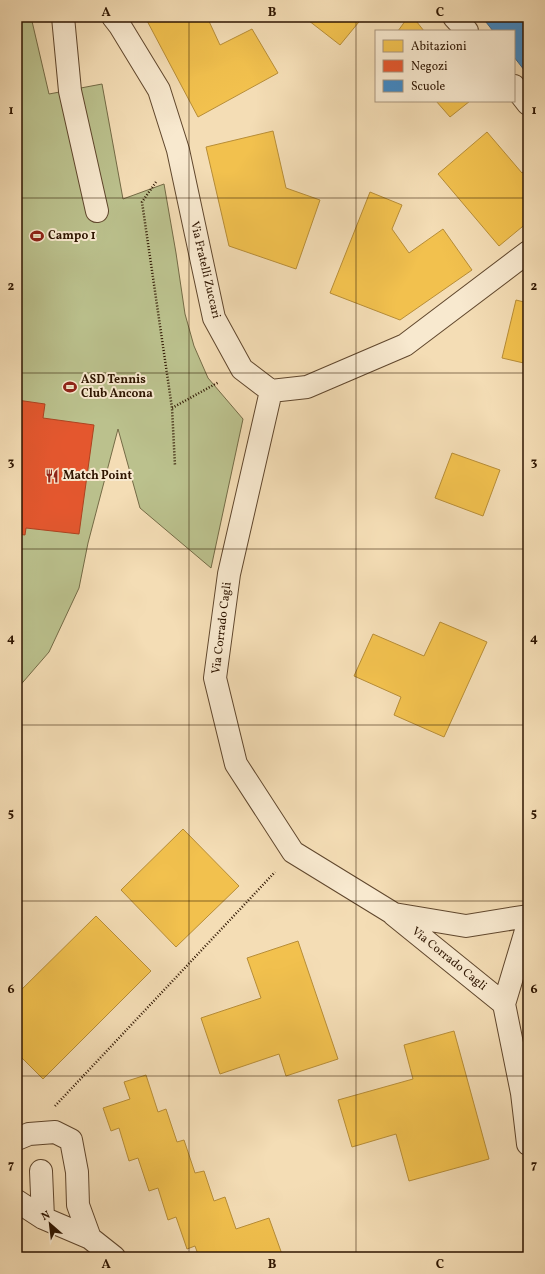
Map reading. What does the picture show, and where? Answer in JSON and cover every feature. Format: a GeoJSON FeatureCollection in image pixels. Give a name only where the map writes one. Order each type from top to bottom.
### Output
{"type":"FeatureCollection","features":[{"type":"Feature","properties":{"kind":"street"},"geometry":{"type":"LineString","coordinates":[[63,17],[70,91],[97,211]]}},
{"type":"Feature","properties":{"kind":"street","name":"Via Fratelli Zuccari"},"geometry":{"type":"LineString","coordinates":[[113,17],[159,90],[178,150],[214,318],[242,369],[271,391]]}},
{"type":"Feature","properties":{"kind":"street"},"geometry":{"type":"LineString","coordinates":[[454,17],[466,30]]}},
{"type":"Feature","properties":{"kind":"street"},"geometry":{"type":"LineString","coordinates":[[515,87],[528,104]]}},
{"type":"Feature","properties":{"kind":"street"},"geometry":{"type":"LineString","coordinates":[[271,391],[307,387],[405,345],[528,252]]}},
{"type":"Feature","properties":{"kind":"street","name":"Via Corrado Cagli"},"geometry":{"type":"LineString","coordinates":[[271,391],[229,574],[215,678],[236,764],[293,852],[394,914],[504,1004]]}},
{"type":"Feature","properties":{"kind":"street","name":"Via Corrado Cagli"},"geometry":{"type":"LineString","coordinates":[[394,914],[466,926],[528,916]]}},
{"type":"Feature","properties":{"kind":"street"},"geometry":{"type":"LineString","coordinates":[[528,924],[504,1004],[522,1093],[528,1144]]}},
{"type":"Feature","properties":{"kind":"street"},"geometry":{"type":"LineString","coordinates":[[23,1137],[55,1132],[71,1140],[77,1172],[78,1204],[90,1238]]}},
{"type":"Feature","properties":{"kind":"street"},"geometry":{"type":"LineString","coordinates":[[41,1171],[43,1218]]}},
{"type":"Feature","properties":{"kind":"street"},"geometry":{"type":"LineString","coordinates":[[17,1201],[43,1218],[90,1238],[114,1257]]}},
{"type":"Feature","properties":{"kind":"path"},"geometry":{"type":"LineString","coordinates":[[175,466],[172,408],[142,202],[178,150]]}},
{"type":"Feature","properties":{"kind":"path"},"geometry":{"type":"LineString","coordinates":[[172,408],[242,369]]}},
{"type":"Feature","properties":{"kind":"path"},"geometry":{"type":"LineString","coordinates":[[23,1137],[293,852]]}},
{"type":"Feature","properties":{"kind":"green space","name":"ASD Tennis Club Ancona"},"geometry":{"type":"Polygon","coordinates":[[[17,17],[31,17],[49,94],[102,84],[123,199],[164,184],[185,314],[194,346],[208,378],[243,419],[211,568],[140,508],[118,429],[88,543],[79,588],[49,652],[17,689],[17,17]]]}},
{"type":"Feature","properties":{"kind":"building: Abitazioni"},"geometry":{"type":"Polygon","coordinates":[[[145,17],[207,17],[220,45],[252,29],[278,73],[198,117],[145,17]]]}},
{"type":"Feature","properties":{"kind":"building: Abitazioni"},"geometry":{"type":"Polygon","coordinates":[[[304,17],[363,17],[340,45],[304,17]]]}},
{"type":"Feature","properties":{"kind":"building: Abitazioni"},"geometry":{"type":"Polygon","coordinates":[[[408,17],[413,17],[423,30],[399,30],[408,17]]]}},
{"type":"Feature","properties":{"kind":"building: Abitazioni"},"geometry":{"type":"Polygon","coordinates":[[[437,102],[469,102],[450,117],[437,102]]]}},
{"type":"Feature","properties":{"kind":"building: Abitazioni"},"geometry":{"type":"Polygon","coordinates":[[[273,131],[286,188],[320,200],[296,269],[229,246],[206,147],[273,131]]]}},
{"type":"Feature","properties":{"kind":"building: Abitazioni"},"geometry":{"type":"Polygon","coordinates":[[[487,132],[522,173],[528,168],[528,222],[499,246],[438,174],[487,132]]]}},
{"type":"Feature","properties":{"kind":"building: Abitazioni"},"geometry":{"type":"Polygon","coordinates":[[[370,192],[402,205],[392,229],[409,253],[443,229],[472,270],[400,320],[330,293],[370,192]]]}},
{"type":"Feature","properties":{"kind":"building: Abitazioni"},"geometry":{"type":"Polygon","coordinates":[[[516,300],[528,303],[528,364],[502,358],[516,300]]]}},
{"type":"Feature","properties":{"kind":"building: Abitazioni"},"geometry":{"type":"Polygon","coordinates":[[[452,453],[500,470],[483,516],[435,498],[452,453]]]}},
{"type":"Feature","properties":{"kind":"building: Abitazioni"},"geometry":{"type":"Polygon","coordinates":[[[440,622],[487,642],[444,737],[394,715],[401,697],[354,676],[373,634],[424,656],[440,622]]]}},
{"type":"Feature","properties":{"kind":"building: Abitazioni"},"geometry":{"type":"Polygon","coordinates":[[[183,829],[239,886],[176,947],[121,890],[183,829]]]}},
{"type":"Feature","properties":{"kind":"building: Abitazioni"},"geometry":{"type":"Polygon","coordinates":[[[96,916],[151,971],[43,1079],[17,1053],[17,994],[96,916]]]}},
{"type":"Feature","properties":{"kind":"building: Abitazioni"},"geometry":{"type":"Polygon","coordinates":[[[298,941],[338,1059],[286,1076],[279,1054],[220,1074],[201,1018],[261,998],[247,958],[298,941]]]}},
{"type":"Feature","properties":{"kind":"building: Abitazioni"},"geometry":{"type":"Polygon","coordinates":[[[454,1031],[489,1159],[409,1181],[396,1134],[352,1147],[338,1100],[413,1079],[404,1045],[454,1031]]]}},
{"type":"Feature","properties":{"kind":"building: Abitazioni"},"geometry":{"type":"Polygon","coordinates":[[[146,1075],[158,1112],[166,1109],[177,1142],[184,1140],[195,1173],[204,1171],[214,1201],[225,1197],[236,1229],[269,1218],[283,1257],[199,1257],[195,1246],[187,1249],[176,1217],[168,1220],[158,1188],[149,1191],[138,1158],[129,1161],[119,1128],[111,1131],[103,1108],[130,1099],[124,1082],[146,1075]]]}},
{"type":"Feature","properties":{"kind":"building: Negozi","name":"Match Point"},"geometry":{"type":"Polygon","coordinates":[[[17,400],[45,404],[43,418],[94,425],[79,534],[26,528],[25,535],[17,534],[17,400]]]}},
{"type":"Feature","properties":{"kind":"building: Scuole"},"geometry":{"type":"Polygon","coordinates":[[[482,17],[528,17],[528,75],[515,58],[515,30],[492,30],[482,17]]]}},
{"type":"Feature","properties":{"kind":"place","name":"Campo 1"},"geometry":{"type":"Point","coordinates":[37,236]}},
{"type":"Feature","properties":{"kind":"place","name":"ASD Tennis Club Ancona"},"geometry":{"type":"Point","coordinates":[70,387]}},
{"type":"Feature","properties":{"kind":"place","name":"Match Point"},"geometry":{"type":"Point","coordinates":[52,476]}}]}
